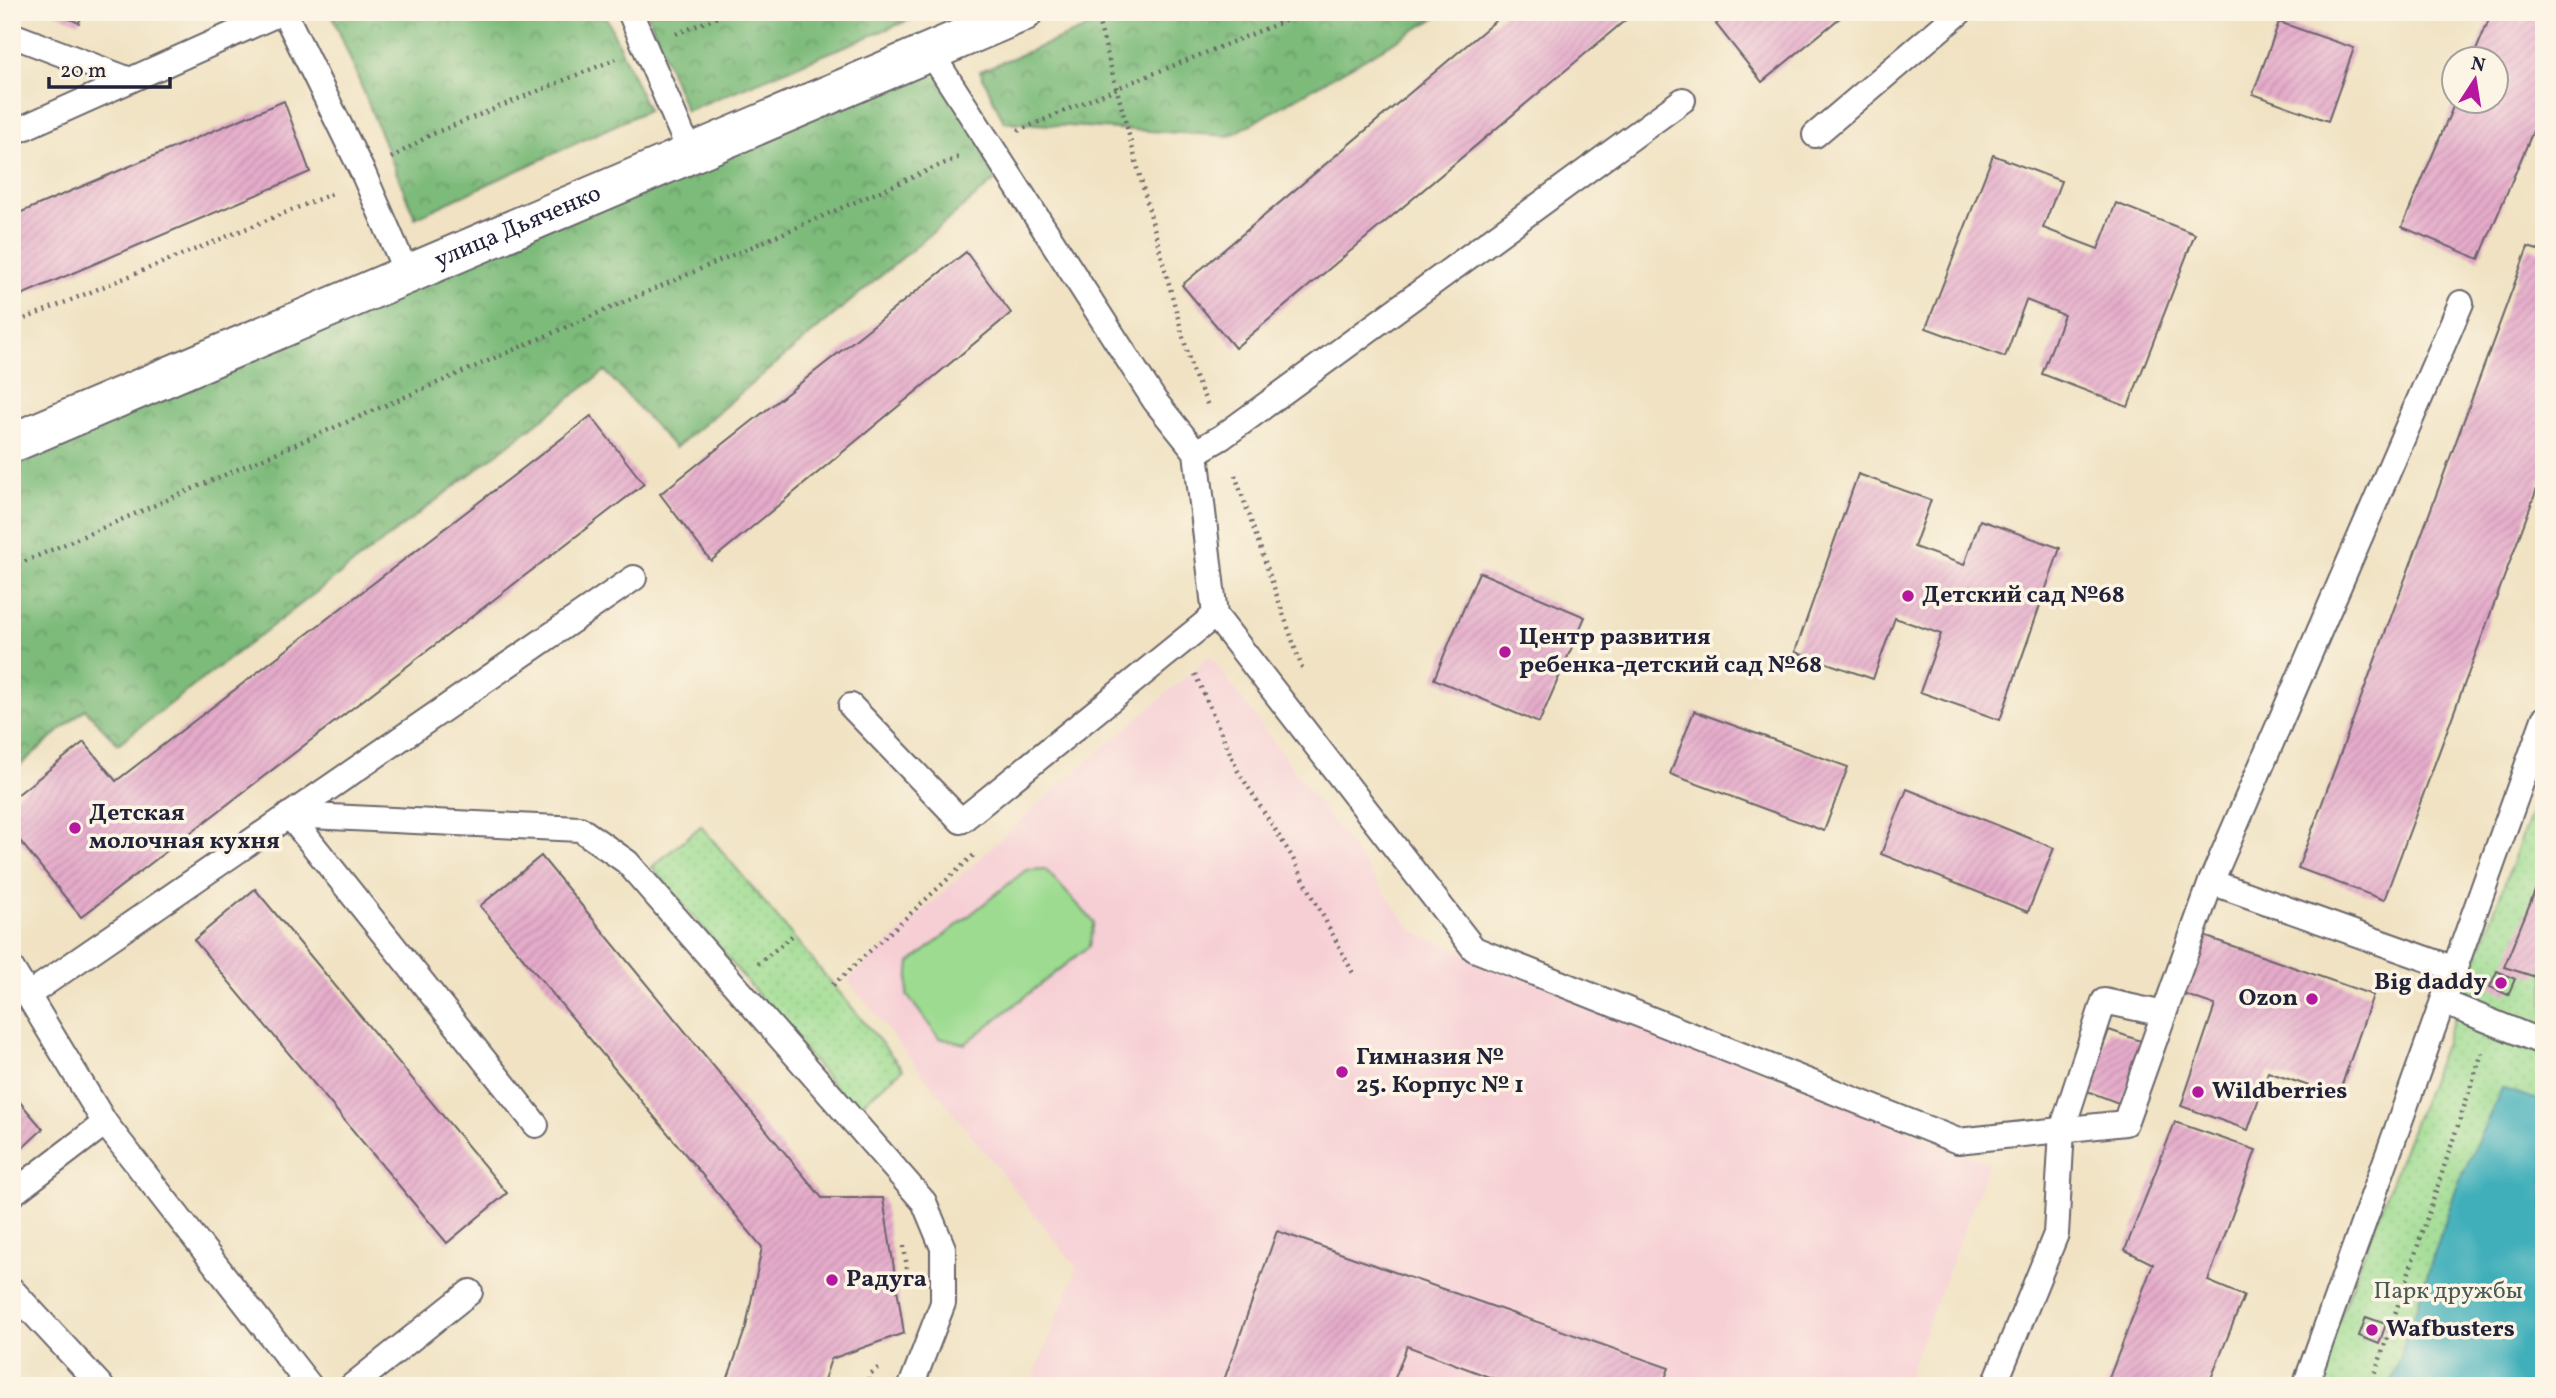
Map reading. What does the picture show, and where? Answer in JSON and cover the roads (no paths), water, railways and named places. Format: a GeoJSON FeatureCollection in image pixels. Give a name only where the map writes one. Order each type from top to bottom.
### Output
{"type":"FeatureCollection","features":[{"type":"Feature","properties":{"kind":"street","name":"улица Дьяченко"},"geometry":{"type":"LineString","coordinates":[[12,443],[1023,12]]}},
{"type":"Feature","properties":{"kind":"lane"},"geometry":{"type":"LineString","coordinates":[[12,133],[283,12],[364,175],[407,274]]}},
{"type":"Feature","properties":{"kind":"lane"},"geometry":{"type":"LineString","coordinates":[[631,12],[691,155]]}},
{"type":"Feature","properties":{"kind":"lane"},"geometry":{"type":"LineString","coordinates":[[1815,135],[1960,12]]}},
{"type":"Feature","properties":{"kind":"lane"},"geometry":{"type":"LineString","coordinates":[[12,35],[130,80]]}},
{"type":"Feature","properties":{"kind":"lane"},"geometry":{"type":"LineString","coordinates":[[932,53],[1155,401],[1196,452],[1215,615],[1474,948],[1958,1141],[2125,1124],[2211,882],[2461,303]]}},
{"type":"Feature","properties":{"kind":"lane"},"geometry":{"type":"LineString","coordinates":[[1196,452],[1222,437],[1683,100]]}},
{"type":"Feature","properties":{"kind":"lane"},"geometry":{"type":"LineString","coordinates":[[28,995],[634,578]]}},
{"type":"Feature","properties":{"kind":"lane"},"geometry":{"type":"LineString","coordinates":[[851,706],[952,827],[1215,615]]}},
{"type":"Feature","properties":{"kind":"lane"},"geometry":{"type":"LineString","coordinates":[[2305,1386],[2544,719]]}},
{"type":"Feature","properties":{"kind":"lane"},"geometry":{"type":"LineString","coordinates":[[289,815],[536,1125]]}},
{"type":"Feature","properties":{"kind":"lane"},"geometry":{"type":"LineString","coordinates":[[289,815],[580,829],[627,862],[923,1202],[943,1248],[943,1303],[912,1386]]}},
{"type":"Feature","properties":{"kind":"lane"},"geometry":{"type":"LineString","coordinates":[[2211,882],[2455,969]]}},
{"type":"Feature","properties":{"kind":"lane"},"geometry":{"type":"LineString","coordinates":[[12,969],[105,1123],[310,1386]]}},
{"type":"Feature","properties":{"kind":"lane"},"geometry":{"type":"LineString","coordinates":[[1994,1386],[2056,1234],[2062,1130],[2104,1001],[2164,1014]]}},
{"type":"Feature","properties":{"kind":"lane"},"geometry":{"type":"LineString","coordinates":[[2443,1002],[2544,1043]]}},
{"type":"Feature","properties":{"kind":"lane"},"geometry":{"type":"LineString","coordinates":[[12,1194],[105,1123]]}},
{"type":"Feature","properties":{"kind":"lane"},"geometry":{"type":"LineString","coordinates":[[12,1290],[101,1386]]}},
{"type":"Feature","properties":{"kind":"lane"},"geometry":{"type":"LineString","coordinates":[[352,1386],[470,1292]]}},
{"type":"Feature","properties":{"kind":"water"},"geometry":{"type":"Polygon","coordinates":[[[2502,1088],[2544,1102],[2544,1386],[2390,1386],[2457,1186],[2502,1088]]]}},
{"type":"Feature","properties":{"kind":"place","name":"Детский сад №68"},"geometry":{"type":"Point","coordinates":[1908,596]}},
{"type":"Feature","properties":{"kind":"place","name":"Центр развития ребенка-детский сад №68"},"geometry":{"type":"Point","coordinates":[1505,652]}},
{"type":"Feature","properties":{"kind":"place","name":"Детская молочная кухня"},"geometry":{"type":"Point","coordinates":[75,828]}},
{"type":"Feature","properties":{"kind":"place","name":"Big daddy"},"geometry":{"type":"Point","coordinates":[2501,983]}},
{"type":"Feature","properties":{"kind":"place","name":"Ozon"},"geometry":{"type":"Point","coordinates":[2312,999]}},
{"type":"Feature","properties":{"kind":"place","name":"Гимназия № 25. Корпус № 1"},"geometry":{"type":"Point","coordinates":[1342,1072]}},
{"type":"Feature","properties":{"kind":"place","name":"Wildberries"},"geometry":{"type":"Point","coordinates":[2198,1092]}},
{"type":"Feature","properties":{"kind":"place","name":"Радуга"},"geometry":{"type":"Point","coordinates":[832,1280]}},
{"type":"Feature","properties":{"kind":"place","name":"Wafbusters"},"geometry":{"type":"Point","coordinates":[2372,1330]}},
{"type":"Feature","properties":{"kind":"park label","name":"Парк дружбы"},"geometry":{"type":"Point","coordinates":[2448,1292]}}]}
